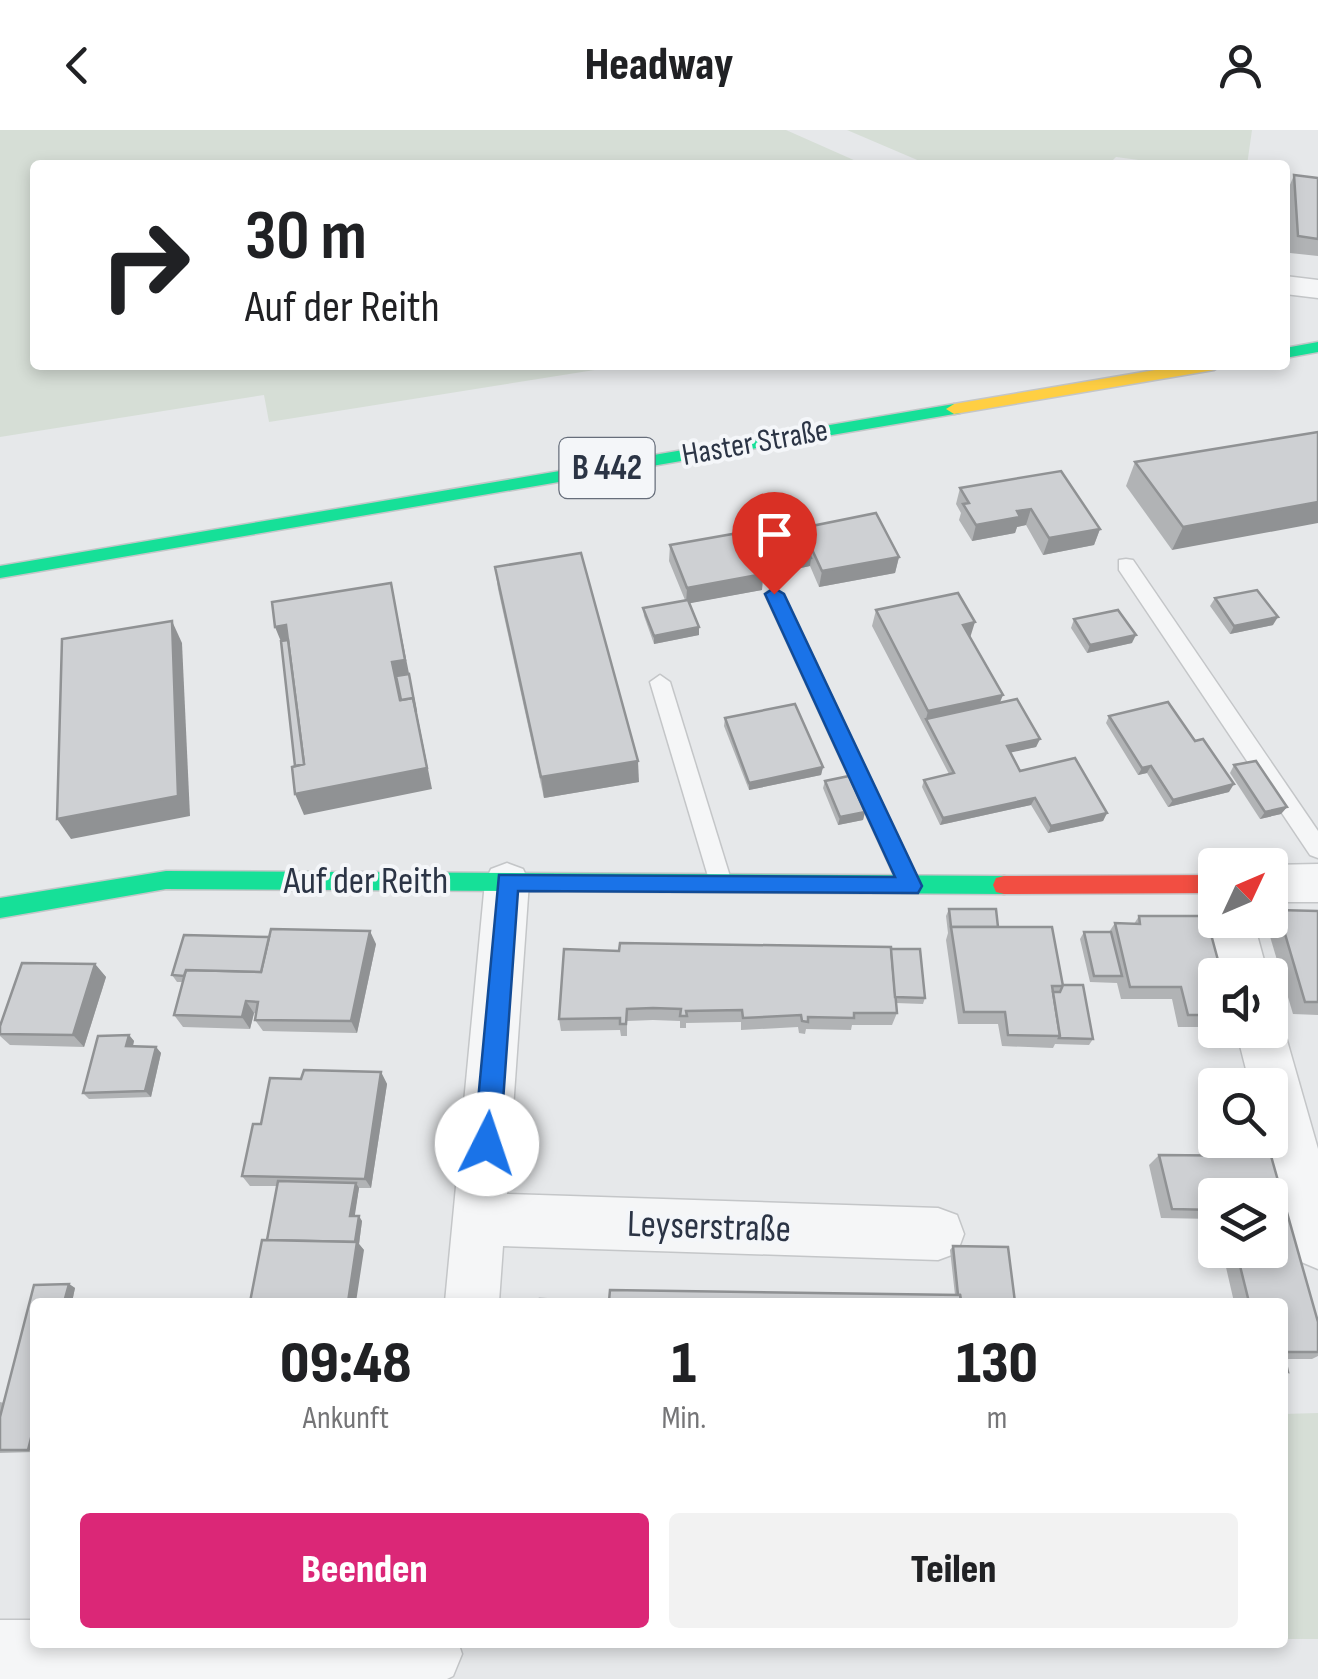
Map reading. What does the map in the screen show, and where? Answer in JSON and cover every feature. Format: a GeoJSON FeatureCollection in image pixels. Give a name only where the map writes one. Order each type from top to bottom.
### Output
{"type":"FeatureCollection","features":[{"type":"Feature","properties":{"kind":"main road"},"geometry":{"type":"LineString","coordinates":[[1290,352],[1318,347]]}},
{"type":"Feature","properties":{"kind":"main road","name":"Haster Straße"},"geometry":{"type":"LineString","coordinates":[[0,572],[1185,370]]}},
{"type":"Feature","properties":{"kind":"main road","name":"Auf der Reith"},"geometry":{"type":"LineString","coordinates":[[0,908],[166,880],[910,886],[1198,884]]}},
{"type":"Feature","properties":{"kind":"street"},"geometry":{"type":"LineString","coordinates":[[1290,286],[1318,289]]}},
{"type":"Feature","properties":{"kind":"street"},"geometry":{"type":"LineString","coordinates":[[472,1298],[507,882]]}},
{"type":"Feature","properties":{"kind":"street"},"geometry":{"type":"LineString","coordinates":[[1288,884],[1318,883]]}},
{"type":"Feature","properties":{"kind":"street"},"geometry":{"type":"LineString","coordinates":[[1265,1048],[1318,1242]]}},
{"type":"Feature","properties":{"kind":"street","name":"Leyserstraße"},"geometry":{"type":"LineString","coordinates":[[481,1220],[938,1234]]}},
{"type":"Feature","properties":{"kind":"street"},"geometry":{"type":"LineString","coordinates":[[0,1651],[431,1659]]}},
{"type":"Feature","properties":{"kind":"lane"},"geometry":{"type":"LineString","coordinates":[[1126,565],[1318,849]]}},
{"type":"Feature","properties":{"kind":"lane"},"geometry":{"type":"LineString","coordinates":[[774,594],[910,886]]}},
{"type":"Feature","properties":{"kind":"lane"},"geometry":{"type":"LineString","coordinates":[[660,682],[720,883]]}},
{"type":"Feature","properties":{"kind":"shaded area"},"geometry":{"type":"Polygon","coordinates":[[[0,130],[786,130],[854,160],[30,160],[30,370],[595,370],[269,422],[264,395],[0,437],[0,130]]]}},
{"type":"Feature","properties":{"kind":"shaded area"},"geometry":{"type":"Polygon","coordinates":[[[847,130],[1252,130],[1248,160],[917,160],[847,130]]]}},
{"type":"Feature","properties":{"kind":"shaded area"},"geometry":{"type":"Polygon","coordinates":[[[1318,1413],[1318,1639],[1288,1639],[1288,1414],[1318,1413]]]}},
{"type":"Feature","properties":{"kind":"building"},"geometry":{"type":"Polygon","coordinates":[[[1294,175],[1318,178],[1318,239],[1298,236],[1294,175]]]}},
{"type":"Feature","properties":{"kind":"building"},"geometry":{"type":"Polygon","coordinates":[[[1318,432],[1318,502],[1183,527],[1135,462],[1318,432]]]}},
{"type":"Feature","properties":{"kind":"building"},"geometry":{"type":"Polygon","coordinates":[[[1061,471],[1100,529],[1049,538],[1031,509],[1017,511],[1020,517],[976,525],[963,504],[969,503],[960,488],[1061,471]]]}},
{"type":"Feature","properties":{"kind":"building"},"geometry":{"type":"Polygon","coordinates":[[[876,513],[899,557],[822,571],[802,528],[876,513]]]}},
{"type":"Feature","properties":{"kind":"building"},"geometry":{"type":"Polygon","coordinates":[[[801,531],[811,558],[761,568],[748,541],[801,531]]]}},
{"type":"Feature","properties":{"kind":"building"},"geometry":{"type":"Polygon","coordinates":[[[744,532],[763,574],[687,588],[670,545],[744,532]]]}},
{"type":"Feature","properties":{"kind":"building"},"geometry":{"type":"Polygon","coordinates":[[[581,553],[638,761],[541,777],[495,567],[581,553]]]}},
{"type":"Feature","properties":{"kind":"building"},"geometry":{"type":"Polygon","coordinates":[[[391,583],[405,660],[392,662],[400,700],[413,698],[427,768],[295,794],[292,767],[304,764],[286,625],[275,627],[272,602],[391,583]]]}},
{"type":"Feature","properties":{"kind":"building"},"geometry":{"type":"Polygon","coordinates":[[[1257,590],[1278,617],[1234,626],[1215,598],[1257,590]]]}},
{"type":"Feature","properties":{"kind":"building"},"geometry":{"type":"Polygon","coordinates":[[[958,593],[975,622],[963,625],[1003,695],[928,711],[876,610],[958,593]]]}},
{"type":"Feature","properties":{"kind":"building"},"geometry":{"type":"Polygon","coordinates":[[[688,600],[699,627],[654,636],[643,608],[688,600]]]}},
{"type":"Feature","properties":{"kind":"building"},"geometry":{"type":"Polygon","coordinates":[[[1118,610],[1136,635],[1090,645],[1074,619],[1118,610]]]}},
{"type":"Feature","properties":{"kind":"building"},"geometry":{"type":"Polygon","coordinates":[[[172,621],[178,796],[57,819],[62,639],[172,621]]]}},
{"type":"Feature","properties":{"kind":"building"},"geometry":{"type":"Polygon","coordinates":[[[288,640],[304,764],[295,766],[281,641],[288,640]]]}},
{"type":"Feature","properties":{"kind":"building"},"geometry":{"type":"Polygon","coordinates":[[[409,674],[416,712],[413,698],[401,700],[396,676],[409,674]]]}},
{"type":"Feature","properties":{"kind":"building"},"geometry":{"type":"Polygon","coordinates":[[[1017,699],[1040,739],[1007,746],[1020,771],[1075,758],[1107,813],[1051,826],[1035,798],[943,818],[924,780],[954,773],[926,719],[1017,699]]]}},
{"type":"Feature","properties":{"kind":"building"},"geometry":{"type":"Polygon","coordinates":[[[1168,702],[1195,741],[1203,739],[1234,784],[1173,800],[1151,766],[1142,768],[1109,716],[1168,702]]]}},
{"type":"Feature","properties":{"kind":"building"},"geometry":{"type":"Polygon","coordinates":[[[795,704],[823,767],[749,783],[725,718],[795,704]]]}},
{"type":"Feature","properties":{"kind":"building"},"geometry":{"type":"Polygon","coordinates":[[[1256,761],[1287,807],[1265,812],[1234,765],[1256,761]]]}},
{"type":"Feature","properties":{"kind":"building"},"geometry":{"type":"Polygon","coordinates":[[[849,776],[865,812],[840,817],[825,781],[849,776]]]}},
{"type":"Feature","properties":{"kind":"building"},"geometry":{"type":"Polygon","coordinates":[[[949,909],[996,909],[998,927],[951,927],[949,909]]]}},
{"type":"Feature","properties":{"kind":"building"},"geometry":{"type":"Polygon","coordinates":[[[1288,910],[1318,911],[1318,1002],[1305,1002],[1286,938],[1288,910]]]}},
{"type":"Feature","properties":{"kind":"building"},"geometry":{"type":"Polygon","coordinates":[[[1139,916],[1198,916],[1198,938],[1212,938],[1217,958],[1198,958],[1198,1015],[1188,1015],[1181,987],[1130,987],[1115,923],[1140,924],[1139,916]]]}},
{"type":"Feature","properties":{"kind":"building"},"geometry":{"type":"Polygon","coordinates":[[[951,927],[1052,927],[1063,986],[1052,986],[1060,1036],[1008,1035],[1005,1012],[964,1012],[951,927]]]}},
{"type":"Feature","properties":{"kind":"building"},"geometry":{"type":"Polygon","coordinates":[[[271,929],[370,931],[351,1021],[255,1020],[258,1002],[246,1001],[242,1017],[174,1015],[186,970],[261,972],[271,929]]]}},
{"type":"Feature","properties":{"kind":"building"},"geometry":{"type":"Polygon","coordinates":[[[1084,932],[1111,932],[1122,976],[1094,976],[1084,932]]]}},
{"type":"Feature","properties":{"kind":"building"},"geometry":{"type":"Polygon","coordinates":[[[184,935],[269,937],[261,972],[186,970],[184,976],[172,975],[184,935]]]}},
{"type":"Feature","properties":{"kind":"building"},"geometry":{"type":"Polygon","coordinates":[[[620,943],[891,947],[897,1013],[854,1013],[854,1018],[808,1017],[808,1022],[802,1021],[801,1015],[743,1018],[742,1010],[686,1011],[687,1016],[680,1016],[681,1009],[653,1008],[627,1009],[626,1024],[620,1024],[620,1018],[559,1019],[564,949],[619,951],[620,943]]]}},
{"type":"Feature","properties":{"kind":"building"},"geometry":{"type":"Polygon","coordinates":[[[891,949],[920,949],[925,998],[895,997],[891,949]]]}},
{"type":"Feature","properties":{"kind":"building"},"geometry":{"type":"Polygon","coordinates":[[[22,963],[95,964],[73,1035],[0,1034],[22,963]]]}},
{"type":"Feature","properties":{"kind":"building"},"geometry":{"type":"Polygon","coordinates":[[[1063,985],[1083,985],[1093,1039],[1059,1038],[1053,992],[1060,992],[1063,985]]]}},
{"type":"Feature","properties":{"kind":"building"},"geometry":{"type":"Polygon","coordinates":[[[129,1035],[126,1046],[156,1047],[145,1091],[83,1093],[98,1036],[129,1035]]]}},
{"type":"Feature","properties":{"kind":"building"},"geometry":{"type":"Polygon","coordinates":[[[304,1070],[381,1072],[365,1179],[242,1176],[253,1124],[261,1124],[270,1078],[301,1079],[304,1070]]]}},
{"type":"Feature","properties":{"kind":"building"},"geometry":{"type":"Polygon","coordinates":[[[1159,1155],[1272,1158],[1277,1178],[1198,1178],[1198,1210],[1172,1209],[1159,1155]]]}},
{"type":"Feature","properties":{"kind":"building"},"geometry":{"type":"Polygon","coordinates":[[[278,1181],[356,1183],[350,1216],[359,1216],[355,1242],[267,1240],[278,1181]]]}},
{"type":"Feature","properties":{"kind":"building"},"geometry":{"type":"Polygon","coordinates":[[[1288,1216],[1318,1322],[1318,1352],[1288,1352],[1288,1298],[1248,1298],[1240,1268],[1288,1268],[1288,1216]]]}},
{"type":"Feature","properties":{"kind":"building"},"geometry":{"type":"Polygon","coordinates":[[[262,1240],[357,1242],[349,1298],[251,1298],[262,1240]]]}},
{"type":"Feature","properties":{"kind":"building"},"geometry":{"type":"Polygon","coordinates":[[[953,1246],[1008,1247],[1014,1298],[958,1295],[953,1246]]]}},
{"type":"Feature","properties":{"kind":"building"},"geometry":{"type":"Polygon","coordinates":[[[69,1284],[65,1298],[31,1298],[34,1285],[69,1284]]]}},
{"type":"Feature","properties":{"kind":"building"},"geometry":{"type":"Polygon","coordinates":[[[610,1290],[960,1298],[609,1298],[610,1290]]]}},
{"type":"Feature","properties":{"kind":"building"},"geometry":{"type":"Polygon","coordinates":[[[30,1301],[28,1450],[0,1450],[0,1417],[30,1301]]]}},
{"type":"Feature","properties":{"kind":"traffic: fast"},"geometry":{"type":"LineString","coordinates":[[1290,352],[1318,347]]}},
{"type":"Feature","properties":{"kind":"traffic: fast"},"geometry":{"type":"LineString","coordinates":[[0,572],[954,409]]}},
{"type":"Feature","properties":{"kind":"traffic: fast"},"geometry":{"type":"LineString","coordinates":[[0,908],[166,880],[1004,885]]}},
{"type":"Feature","properties":{"kind":"traffic: slow"},"geometry":{"type":"LineString","coordinates":[[954,409],[1184,370]]}},
{"type":"Feature","properties":{"kind":"traffic: jam"},"geometry":{"type":"LineString","coordinates":[[1004,885],[1198,884]]}},
{"type":"Feature","properties":{"kind":"route"},"geometry":{"type":"LineString","coordinates":[[487,1144],[507,882],[910,886],[774,594]]}}]}
